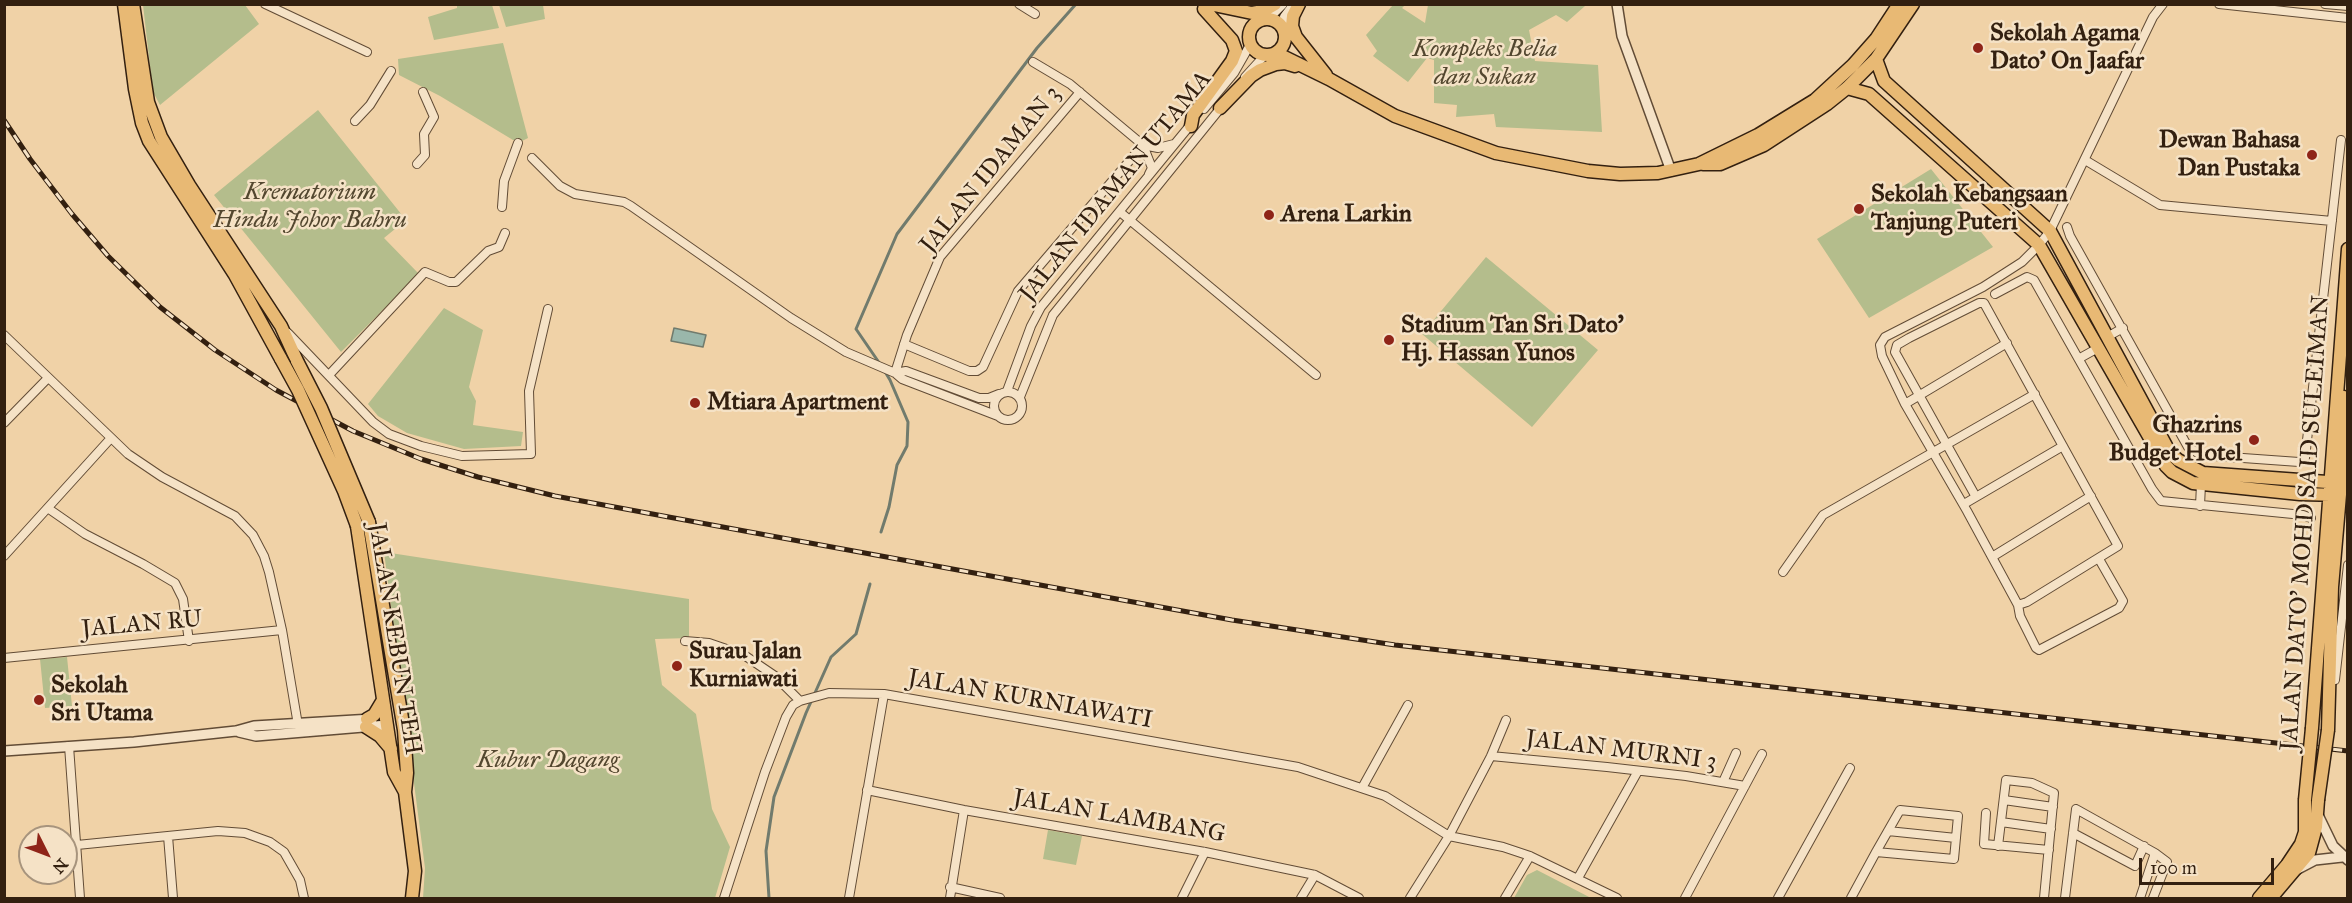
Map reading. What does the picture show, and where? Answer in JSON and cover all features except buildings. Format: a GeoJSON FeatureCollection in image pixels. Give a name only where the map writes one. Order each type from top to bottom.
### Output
{"type":"FeatureCollection","features":[{"type":"Feature","properties":{"kind":"main road","name":"JALAN KEBUN TEH"},"geometry":{"type":"LineString","coordinates":[[124,4],[135,89],[142,123],[149,141],[235,275],[303,400],[344,491],[363,524],[383,700],[389,721],[394,772],[405,792]]}},
{"type":"Feature","properties":{"kind":"main road","name":"JALAN KEBUN TEH"},"geometry":{"type":"LineString","coordinates":[[133,4],[148,102],[161,137],[189,185],[281,326],[321,408],[363,524],[395,683],[404,741],[407,774],[405,792],[415,871],[412,898]]}},
{"type":"Feature","properties":{"kind":"main road"},"geometry":{"type":"LineString","coordinates":[[1204,6],[1232,7],[1252,13],[1263,11],[1275,4]]}},
{"type":"Feature","properties":{"kind":"main road"},"geometry":{"type":"LineString","coordinates":[[1250,44],[1249,34],[1253,26],[1264,20],[1282,4]]}},
{"type":"Feature","properties":{"kind":"main road"},"geometry":{"type":"LineString","coordinates":[[1271,54],[1283,35],[1285,16],[1297,4]]}},
{"type":"Feature","properties":{"kind":"main road"},"geometry":{"type":"LineString","coordinates":[[1297,4],[1292,26],[1296,37],[1324,76]]}},
{"type":"Feature","properties":{"kind":"main road"},"geometry":{"type":"LineString","coordinates":[[1204,6],[1250,44],[1254,50],[1271,54],[1324,76],[1395,116],[1496,153],[1588,171],[1643,174],[1671,171],[1699,164],[1758,135],[1815,100],[1853,65],[1876,39],[1899,4]]}},
{"type":"Feature","properties":{"kind":"main road"},"geometry":{"type":"LineString","coordinates":[[1699,164],[1720,164],[1764,145],[1812,115],[1848,88],[1876,59],[1912,4]]}},
{"type":"Feature","properties":{"kind":"main road"},"geometry":{"type":"LineString","coordinates":[[1204,6],[1232,17],[1274,20],[1283,35],[1324,76]]}},
{"type":"Feature","properties":{"kind":"main road"},"geometry":{"type":"LineString","coordinates":[[1191,126],[1193,115],[1232,61],[1236,51],[1232,40],[1204,6]]}},
{"type":"Feature","properties":{"kind":"main road"},"geometry":{"type":"LineString","coordinates":[[1876,59],[1884,81],[2050,231],[2170,453],[2204,478]]}},
{"type":"Feature","properties":{"kind":"main road"},"geometry":{"type":"LineString","coordinates":[[1220,108],[1251,76],[1276,64],[1285,63],[1324,76]]}},
{"type":"Feature","properties":{"kind":"main road"},"geometry":{"type":"LineString","coordinates":[[1848,88],[1869,94],[2039,245],[2166,466],[2179,478],[2204,478],[2300,494],[2339,489]]}},
{"type":"Feature","properties":{"kind":"main road","name":"JALAN DATO' MOHD SAID SULEIMAN"},"geometry":{"type":"LineString","coordinates":[[2259,898],[2287,865],[2301,844],[2304,832],[2305,800],[2339,489],[2348,249]]}},
{"type":"Feature","properties":{"kind":"main road","name":"JALAN DATO' MOHD SAID SULEIMAN"},"geometry":{"type":"LineString","coordinates":[[2271,898],[2309,853],[2316,827],[2328,730],[2332,587],[2348,363]]}},
{"type":"Feature","properties":{"kind":"main road"},"geometry":{"type":"LineString","coordinates":[[395,683],[389,721],[398,727],[404,741]]}},
{"type":"Feature","properties":{"kind":"main road"},"geometry":{"type":"LineString","coordinates":[[383,700],[367,723],[392,750]]}},
{"type":"Feature","properties":{"kind":"street"},"geometry":{"type":"LineString","coordinates":[[266,4],[368,52]]}},
{"type":"Feature","properties":{"kind":"street"},"geometry":{"type":"LineString","coordinates":[[1018,4],[1035,14]]}},
{"type":"Feature","properties":{"kind":"street"},"geometry":{"type":"LineString","coordinates":[[1617,4],[1622,36],[1671,171]]}},
{"type":"Feature","properties":{"kind":"street"},"geometry":{"type":"LineString","coordinates":[[2099,559],[2123,601],[2120,608],[2039,650],[2036,648],[2020,616],[2018,605],[1964,504],[1905,404],[1882,356],[1880,345],[1885,337],[1983,287],[2022,262],[2039,245],[2050,231],[2153,17],[2163,4]]}},
{"type":"Feature","properties":{"kind":"street"},"geometry":{"type":"LineString","coordinates":[[2219,4],[2348,18]]}},
{"type":"Feature","properties":{"kind":"street"},"geometry":{"type":"LineString","coordinates":[[2325,4],[2348,6]]}},
{"type":"Feature","properties":{"kind":"street","name":"JALAN IDAMAN UTAMA"},"geometry":{"type":"LineString","coordinates":[[1250,44],[1234,73],[1041,308],[1003,393],[994,403],[998,416],[1007,420],[1016,418],[1022,410],[1020,397],[1053,315],[1253,67],[1271,54]]}},
{"type":"Feature","properties":{"kind":"street"},"geometry":{"type":"LineString","coordinates":[[1033,62],[1080,92],[1143,145],[1152,168],[1146,180]]}},
{"type":"Feature","properties":{"kind":"street"},"geometry":{"type":"LineString","coordinates":[[355,121],[370,105],[391,70]]}},
{"type":"Feature","properties":{"kind":"street"},"geometry":{"type":"LineString","coordinates":[[417,164],[425,156],[424,134],[434,117],[423,92]]}},
{"type":"Feature","properties":{"kind":"street","name":"JALAN IDAMAN 3"},"geometry":{"type":"LineString","coordinates":[[895,373],[904,344],[940,256],[1080,92]]}},
{"type":"Feature","properties":{"kind":"street"},"geometry":{"type":"LineString","coordinates":[[2067,227],[2188,447],[2201,455],[2208,456],[2299,462],[2305,458],[2341,140]]}},
{"type":"Feature","properties":{"kind":"street"},"geometry":{"type":"LineString","coordinates":[[502,207],[504,181],[518,143]]}},
{"type":"Feature","properties":{"kind":"street"},"geometry":{"type":"LineString","coordinates":[[1143,145],[1166,147],[1177,143]]}},
{"type":"Feature","properties":{"kind":"street"},"geometry":{"type":"LineString","coordinates":[[904,344],[969,371],[977,371],[984,367],[1018,291],[1143,145]]}},
{"type":"Feature","properties":{"kind":"street"},"geometry":{"type":"LineString","coordinates":[[532,158],[564,189],[575,195],[624,202],[801,325],[846,352],[895,373],[902,379],[998,416]]}},
{"type":"Feature","properties":{"kind":"street"},"geometry":{"type":"LineString","coordinates":[[2085,160],[2160,205],[2332,222]]}},
{"type":"Feature","properties":{"kind":"street"},"geometry":{"type":"LineString","coordinates":[[1120,212],[1316,375]]}},
{"type":"Feature","properties":{"kind":"street"},"geometry":{"type":"LineString","coordinates":[[329,375],[425,273],[449,282],[456,282],[488,251],[499,247],[505,233]]}},
{"type":"Feature","properties":{"kind":"street"},"geometry":{"type":"LineString","coordinates":[[1995,294],[2031,277],[2161,501],[2303,515],[2311,518]]}},
{"type":"Feature","properties":{"kind":"street"},"geometry":{"type":"LineString","coordinates":[[1976,497],[1899,363],[1895,352],[1897,345],[1979,303],[1984,303],[2118,546],[2027,602],[2018,605]]}},
{"type":"Feature","properties":{"kind":"street"},"geometry":{"type":"LineString","coordinates":[[281,326],[373,422],[389,434],[402,440],[462,456],[531,454],[529,391],[548,309]]}},
{"type":"Feature","properties":{"kind":"street"},"geometry":{"type":"LineString","coordinates":[[2107,337],[2123,328]]}},
{"type":"Feature","properties":{"kind":"street"},"geometry":{"type":"LineString","coordinates":[[4,335],[128,454],[162,477],[235,516],[248,529],[264,556],[282,630],[298,725]]}},
{"type":"Feature","properties":{"kind":"street"},"geometry":{"type":"LineString","coordinates":[[1905,404],[2007,343]]}},
{"type":"Feature","properties":{"kind":"street"},"geometry":{"type":"LineString","coordinates":[[2080,358],[2098,348]]}},
{"type":"Feature","properties":{"kind":"street"},"geometry":{"type":"LineString","coordinates":[[895,373],[906,371],[978,398],[989,398],[1003,393],[1020,397]]}},
{"type":"Feature","properties":{"kind":"street"},"geometry":{"type":"LineString","coordinates":[[4,423],[48,378]]}},
{"type":"Feature","properties":{"kind":"street"},"geometry":{"type":"LineString","coordinates":[[1783,572],[1823,515],[2035,394]]}},
{"type":"Feature","properties":{"kind":"street"},"geometry":{"type":"LineString","coordinates":[[4,556],[111,438]]}},
{"type":"Feature","properties":{"kind":"street"},"geometry":{"type":"LineString","coordinates":[[1964,504],[2062,446]]}},
{"type":"Feature","properties":{"kind":"street"},"geometry":{"type":"LineString","coordinates":[[2200,506],[2208,456]]}},
{"type":"Feature","properties":{"kind":"street"},"geometry":{"type":"LineString","coordinates":[[1992,557],[2091,496]]}},
{"type":"Feature","properties":{"kind":"street"},"geometry":{"type":"LineString","coordinates":[[49,509],[85,534],[175,584],[183,599],[189,641]]}},
{"type":"Feature","properties":{"kind":"street"},"geometry":{"type":"LineString","coordinates":[[2329,703],[2334,682],[2348,565]]}},
{"type":"Feature","properties":{"kind":"street","name":"JALAN RU"},"geometry":{"type":"LineString","coordinates":[[4,658],[282,630]]}},
{"type":"Feature","properties":{"kind":"street"},"geometry":{"type":"LineString","coordinates":[[685,641],[709,643],[744,655],[776,676],[803,700],[793,705],[774,745],[724,898]]}},
{"type":"Feature","properties":{"kind":"street","name":"JALAN KURNIAWATI"},"geometry":{"type":"LineString","coordinates":[[803,700],[829,693],[884,694],[1298,767],[1385,796],[1449,836]]}},
{"type":"Feature","properties":{"kind":"street"},"geometry":{"type":"LineString","coordinates":[[849,898],[884,694]]}},
{"type":"Feature","properties":{"kind":"street"},"geometry":{"type":"LineString","coordinates":[[1362,788],[1408,705]]}},
{"type":"Feature","properties":{"kind":"street"},"geometry":{"type":"LineString","coordinates":[[1410,898],[1449,836],[1491,756],[1506,720]]}},
{"type":"Feature","properties":{"kind":"street"},"geometry":{"type":"LineString","coordinates":[[236,731],[256,736],[389,721]]}},
{"type":"Feature","properties":{"kind":"street"},"geometry":{"type":"LineString","coordinates":[[4,751],[236,731],[254,726],[367,723]]}},
{"type":"Feature","properties":{"kind":"street"},"geometry":{"type":"LineString","coordinates":[[69,746],[75,825]]}},
{"type":"Feature","properties":{"kind":"street"},"geometry":{"type":"LineString","coordinates":[[1723,782],[1736,753]]}},
{"type":"Feature","properties":{"kind":"street"},"geometry":{"type":"LineString","coordinates":[[1685,898],[1762,754]]}},
{"type":"Feature","properties":{"kind":"street","name":"JALAN MURNI 3"},"geometry":{"type":"LineString","coordinates":[[1491,756],[1638,771],[1745,786]]}},
{"type":"Feature","properties":{"kind":"street"},"geometry":{"type":"LineString","coordinates":[[1778,898],[1850,768]]}},
{"type":"Feature","properties":{"kind":"street"},"geometry":{"type":"LineString","coordinates":[[1578,878],[1638,771]]}},
{"type":"Feature","properties":{"kind":"street"},"geometry":{"type":"LineString","coordinates":[[1998,846],[2006,780],[2032,783],[2054,793],[2044,898]]}},
{"type":"Feature","properties":{"kind":"street","name":"JALAN LAMBANG"},"geometry":{"type":"LineString","coordinates":[[867,790],[1315,874],[1359,898]]}},
{"type":"Feature","properties":{"kind":"street"},"geometry":{"type":"LineString","coordinates":[[2004,800],[2053,807]]}},
{"type":"Feature","properties":{"kind":"street"},"geometry":{"type":"LineString","coordinates":[[2318,806],[2322,826],[2345,858]]}},
{"type":"Feature","properties":{"kind":"street"},"geometry":{"type":"LineString","coordinates":[[2065,898],[2076,809],[2144,846],[2167,862],[2153,898]]}},
{"type":"Feature","properties":{"kind":"street"},"geometry":{"type":"LineString","coordinates":[[950,898],[964,810]]}},
{"type":"Feature","properties":{"kind":"street"},"geometry":{"type":"LineString","coordinates":[[1852,898],[1876,852],[1900,810],[1958,816],[1954,859],[1876,852]]}},
{"type":"Feature","properties":{"kind":"street"},"geometry":{"type":"LineString","coordinates":[[1986,813],[1984,844],[2049,850]]}},
{"type":"Feature","properties":{"kind":"street"},"geometry":{"type":"LineString","coordinates":[[2001,822],[2051,828]]}},
{"type":"Feature","properties":{"kind":"street"},"geometry":{"type":"LineString","coordinates":[[78,845],[218,831],[245,833],[270,842],[284,852],[300,880],[304,898]]}},
{"type":"Feature","properties":{"kind":"street"},"geometry":{"type":"LineString","coordinates":[[1888,831],[1956,837]]}},
{"type":"Feature","properties":{"kind":"street"},"geometry":{"type":"LineString","coordinates":[[2073,833],[2135,866],[2144,846]]}},
{"type":"Feature","properties":{"kind":"street"},"geometry":{"type":"LineString","coordinates":[[168,836],[172,898]]}},
{"type":"Feature","properties":{"kind":"street"},"geometry":{"type":"LineString","coordinates":[[1449,836],[1503,847],[1530,856],[1617,898]]}},
{"type":"Feature","properties":{"kind":"street"},"geometry":{"type":"LineString","coordinates":[[1182,898],[1205,852]]}},
{"type":"Feature","properties":{"kind":"street"},"geometry":{"type":"LineString","coordinates":[[2139,898],[2156,853]]}},
{"type":"Feature","properties":{"kind":"street"},"geometry":{"type":"LineString","coordinates":[[1505,898],[1530,856]]}},
{"type":"Feature","properties":{"kind":"street"},"geometry":{"type":"LineString","coordinates":[[2294,871],[2315,860],[2345,858]]}},
{"type":"Feature","properties":{"kind":"street"},"geometry":{"type":"LineString","coordinates":[[78,863],[80,898]]}},
{"type":"Feature","properties":{"kind":"street"},"geometry":{"type":"LineString","coordinates":[[1301,898],[1315,874]]}},
{"type":"Feature","properties":{"kind":"street"},"geometry":{"type":"LineString","coordinates":[[950,887],[1000,898]]}},
{"type":"Feature","properties":{"kind":"green space"},"geometry":{"type":"Polygon","coordinates":[[[143,5],[245,5],[259,24],[160,105],[153,92],[143,5]]]}},
{"type":"Feature","properties":{"kind":"green space"},"geometry":{"type":"Polygon","coordinates":[[[457,5],[492,5],[499,28],[434,40],[428,17],[457,8],[457,5]]]}},
{"type":"Feature","properties":{"kind":"green space"},"geometry":{"type":"Polygon","coordinates":[[[499,5],[543,5],[545,19],[506,27],[499,5]]]}},
{"type":"Feature","properties":{"kind":"green space","name":"Kompleks Belia dan Sukan"},"geometry":{"type":"Polygon","coordinates":[[[1393,5],[1405,5],[1402,8],[1425,23],[1428,5],[1585,6],[1567,22],[1556,15],[1529,30],[1535,61],[1598,65],[1602,132],[1496,127],[1494,114],[1456,117],[1457,105],[1434,103],[1434,60],[1427,58],[1408,82],[1373,56],[1377,51],[1366,35],[1393,5]]]}},
{"type":"Feature","properties":{"kind":"green space"},"geometry":{"type":"Polygon","coordinates":[[[503,43],[528,138],[522,141],[513,140],[440,96],[399,75],[398,59],[503,43]]]}},
{"type":"Feature","properties":{"kind":"green space","name":"Krematorium Hindu Johor Bahru"},"geometry":{"type":"Polygon","coordinates":[[[318,110],[406,220],[384,238],[419,274],[341,352],[214,195],[318,110]]]}},
{"type":"Feature","properties":{"kind":"green space"},"geometry":{"type":"Polygon","coordinates":[[[1931,169],[1993,247],[1869,318],[1817,239],[1931,169]]]}},
{"type":"Feature","properties":{"kind":"green space"},"geometry":{"type":"Polygon","coordinates":[[[1486,257],[1598,350],[1532,427],[1422,334],[1486,257]]]}},
{"type":"Feature","properties":{"kind":"green space"},"geometry":{"type":"Polygon","coordinates":[[[444,308],[483,330],[469,387],[476,401],[473,425],[523,432],[521,446],[464,449],[407,433],[378,416],[368,404],[444,308]]]}},
{"type":"Feature","properties":{"kind":"green space","name":"Kubur Dagang"},"geometry":{"type":"Polygon","coordinates":[[[384,552],[689,599],[689,638],[655,639],[662,685],[696,714],[712,809],[730,847],[715,898],[423,898],[425,868],[384,552]]]}},
{"type":"Feature","properties":{"kind":"green space"},"geometry":{"type":"Polygon","coordinates":[[[67,657],[72,706],[45,708],[40,659],[67,657]]]}},
{"type":"Feature","properties":{"kind":"green space"},"geometry":{"type":"Polygon","coordinates":[[[1048,830],[1082,836],[1076,865],[1043,859],[1048,830]]]}},
{"type":"Feature","properties":{"kind":"green space"},"geometry":{"type":"Polygon","coordinates":[[[1537,870],[1591,898],[1514,898],[1527,875],[1537,870]]]}},
{"type":"Feature","properties":{"kind":"shaded area"},"geometry":{"type":"Polygon","coordinates":[[[674,328],[706,335],[703,347],[671,341],[674,328]]]}},
{"type":"Feature","properties":{"kind":"waterway"},"geometry":{"type":"LineString","coordinates":[[880,364],[856,329],[897,234],[1037,48],[1076,4]]}},
{"type":"Feature","properties":{"kind":"waterway"},"geometry":{"type":"LineString","coordinates":[[881,532],[889,507],[897,465],[907,446],[908,422],[884,370]]}},
{"type":"Feature","properties":{"kind":"waterway"},"geometry":{"type":"LineString","coordinates":[[769,898],[766,851],[774,797],[806,713],[831,657],[856,634],[870,584]]}},
{"type":"Feature","properties":{"kind":"railway"},"geometry":{"type":"LineString","coordinates":[[4,120],[72,214],[108,256],[160,307],[215,350],[276,390],[353,431],[421,459],[478,477],[555,496],[777,537],[1232,620],[1395,645],[2348,751]]}},
{"type":"Feature","properties":{"kind":"place","name":"Sekolah Agama Dato' On Jaafar"},"geometry":{"type":"Point","coordinates":[1978,48]}},
{"type":"Feature","properties":{"kind":"place","name":"Dewan Bahasa Dan Pustaka"},"geometry":{"type":"Point","coordinates":[2312,155]}},
{"type":"Feature","properties":{"kind":"place","name":"Sekolah Kebangsaan Tanjung Puteri"},"geometry":{"type":"Point","coordinates":[1859,209]}},
{"type":"Feature","properties":{"kind":"place","name":"Arena Larkin"},"geometry":{"type":"Point","coordinates":[1269,215]}},
{"type":"Feature","properties":{"kind":"place","name":"Stadium Tan Sri Dato’ Hj. Hassan Yunos"},"geometry":{"type":"Point","coordinates":[1389,340]}},
{"type":"Feature","properties":{"kind":"place","name":"Mtiara Apartment"},"geometry":{"type":"Point","coordinates":[695,403]}},
{"type":"Feature","properties":{"kind":"place","name":"Ghazrins Budget Hotel"},"geometry":{"type":"Point","coordinates":[2254,440]}},
{"type":"Feature","properties":{"kind":"place","name":"Surau Jalan Kurniawati"},"geometry":{"type":"Point","coordinates":[677,666]}},
{"type":"Feature","properties":{"kind":"place","name":"Sekolah Sri Utama"},"geometry":{"type":"Point","coordinates":[39,700]}}]}
